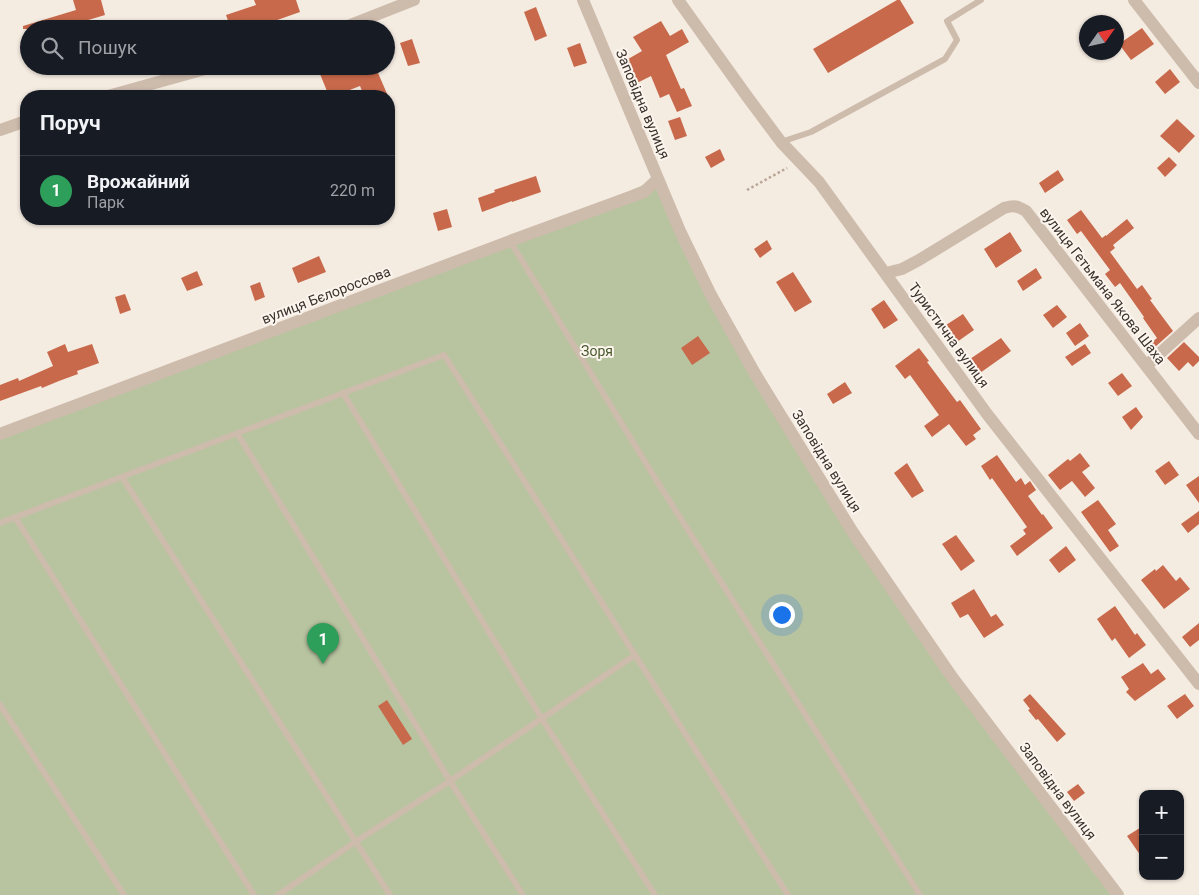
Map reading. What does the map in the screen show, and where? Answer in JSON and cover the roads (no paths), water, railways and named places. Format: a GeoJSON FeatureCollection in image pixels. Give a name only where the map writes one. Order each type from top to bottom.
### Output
{"type":"FeatureCollection","features":[{"type":"Feature","properties":{"kind":"street"},"geometry":{"type":"LineString","coordinates":[[363,20],[414,0]]}},
{"type":"Feature","properties":{"kind":"street","name":"Заповідна вулиця"},"geometry":{"type":"LineString","coordinates":[[583,0],[680,231],[711,295],[754,372],[852,531],[952,677],[1118,895]]}},
{"type":"Feature","properties":{"kind":"street","name":"Туристична вулиця"},"geometry":{"type":"LineString","coordinates":[[678,0],[781,142],[819,182],[987,414],[1199,684]]}},
{"type":"Feature","properties":{"kind":"street"},"geometry":{"type":"LineString","coordinates":[[1134,0],[1199,83]]}},
{"type":"Feature","properties":{"kind":"street"},"geometry":{"type":"LineString","coordinates":[[130,90],[184,75]]}},
{"type":"Feature","properties":{"kind":"street"},"geometry":{"type":"LineString","coordinates":[[0,130],[20,123]]}},
{"type":"Feature","properties":{"kind":"street","name":"вулиця Бєлороссова"},"geometry":{"type":"LineString","coordinates":[[0,434],[644,192],[658,179]]}},
{"type":"Feature","properties":{"kind":"street","name":"вулиця Гетьмана Якова Шаха"},"geometry":{"type":"LineString","coordinates":[[886,273],[902,269],[919,260],[1004,208],[1017,206],[1026,211],[1199,434]]}},
{"type":"Feature","properties":{"kind":"street"},"geometry":{"type":"LineString","coordinates":[[1146,366],[1199,318]]}},
{"type":"Feature","properties":{"kind":"lane"},"geometry":{"type":"LineString","coordinates":[[781,142],[811,132],[945,59],[957,40],[947,20],[982,0]]}},
{"type":"Feature","properties":{"kind":"lane"},"geometry":{"type":"LineString","coordinates":[[510,241],[655,478],[920,895]]}},
{"type":"Feature","properties":{"kind":"lane"},"geometry":{"type":"LineString","coordinates":[[0,522],[444,356],[788,895]]}},
{"type":"Feature","properties":{"kind":"lane"},"geometry":{"type":"LineString","coordinates":[[343,393],[542,719],[655,895]]}},
{"type":"Feature","properties":{"kind":"lane"},"geometry":{"type":"LineString","coordinates":[[237,433],[450,781],[523,895]]}},
{"type":"Feature","properties":{"kind":"lane"},"geometry":{"type":"LineString","coordinates":[[122,477],[390,895]]}},
{"type":"Feature","properties":{"kind":"lane"},"geometry":{"type":"LineString","coordinates":[[15,517],[254,895]]}},
{"type":"Feature","properties":{"kind":"lane"},"geometry":{"type":"LineString","coordinates":[[278,895],[635,655]]}},
{"type":"Feature","properties":{"kind":"lane"},"geometry":{"type":"LineString","coordinates":[[0,705],[124,895]]}},
{"type":"Feature","properties":{"kind":"place","name":"Врожайний"},"geometry":{"type":"Point","coordinates":[323,664]}},
{"type":"Feature","properties":{"kind":"park label","name":"Зоря"},"geometry":{"type":"Point","coordinates":[597,351]}}]}
